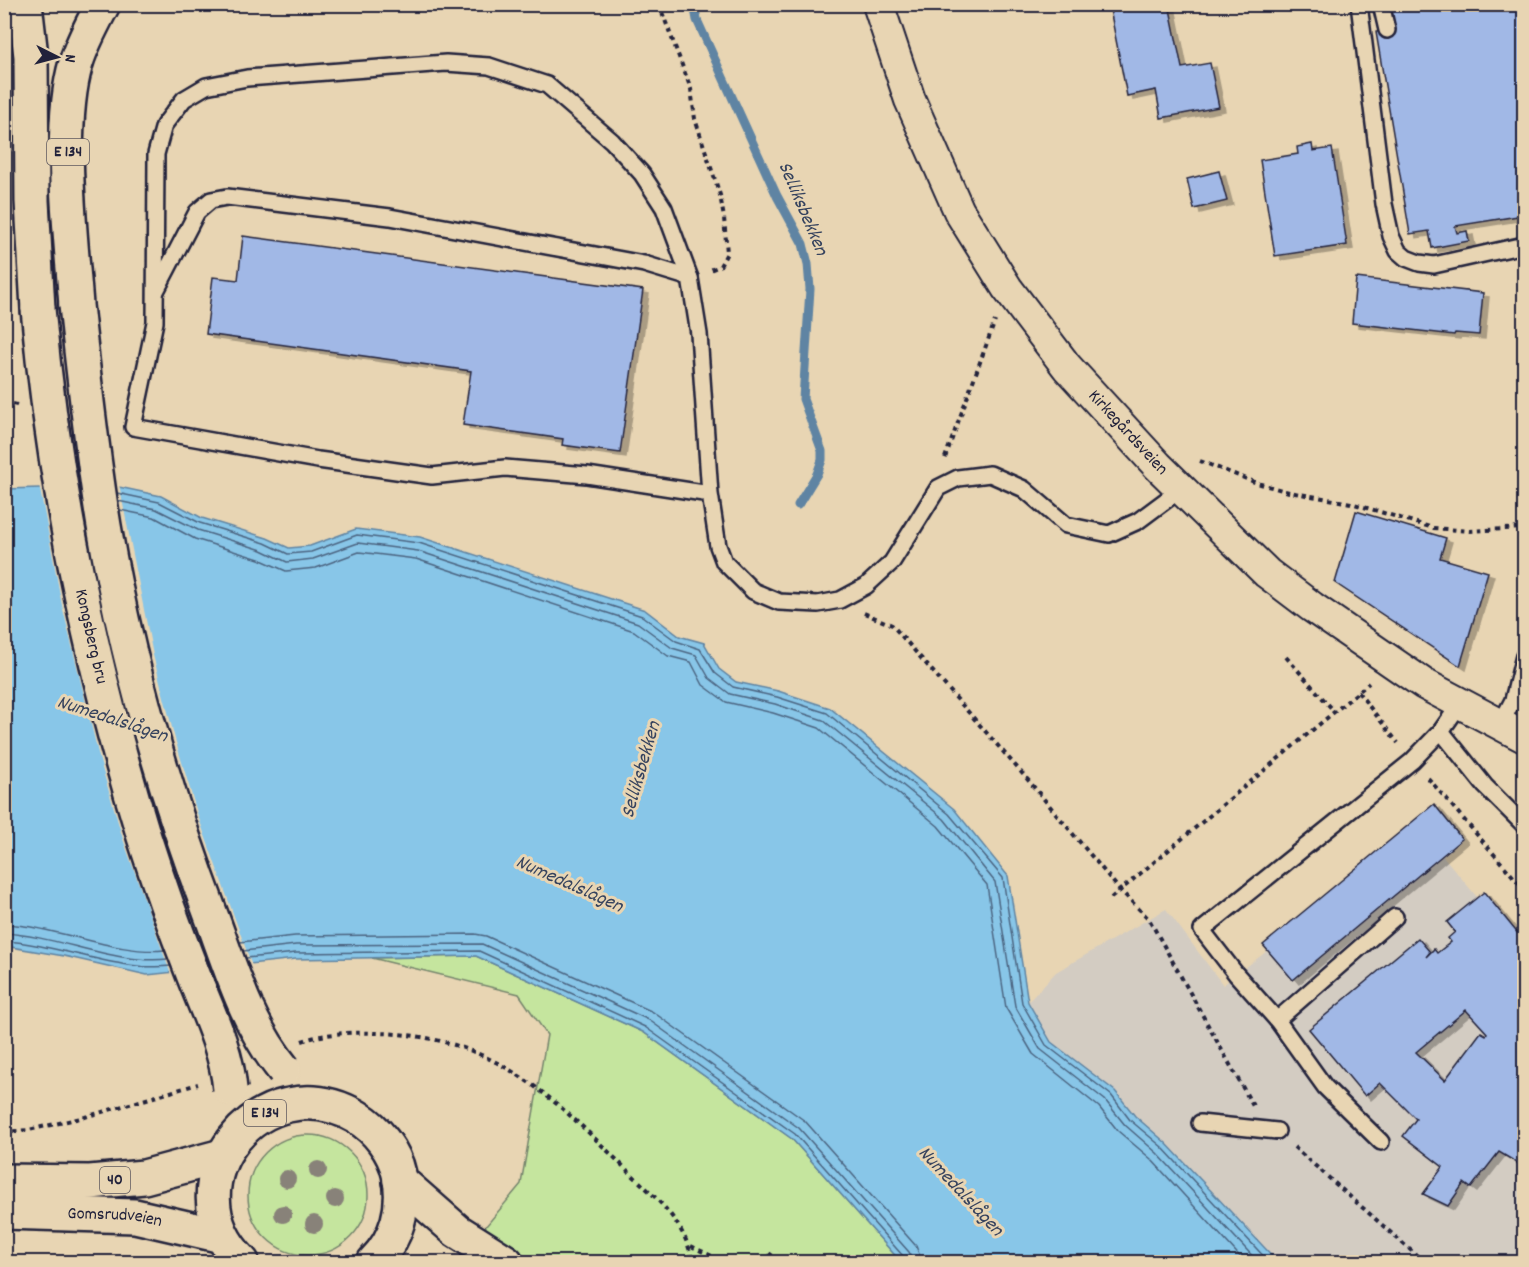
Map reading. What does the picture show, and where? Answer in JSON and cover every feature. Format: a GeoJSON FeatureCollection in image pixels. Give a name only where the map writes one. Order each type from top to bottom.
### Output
{"type":"FeatureCollection","features":[{"type":"Feature","properties":{"kind":"main road","name":"Kongsberg bru"},"geometry":{"type":"LineString","coordinates":[[25,4],[31,56],[32,201],[38,309],[58,474],[93,652],[145,840],[190,969],[222,1048],[230,1089],[226,1150]]}},
{"type":"Feature","properties":{"kind":"main road","name":"Kongsberg bru"},"geometry":{"type":"LineString","coordinates":[[103,4],[76,62],[71,95],[69,202],[87,414],[105,528],[144,703],[196,877],[238,989],[258,1033],[284,1070],[321,1103]]}},
{"type":"Feature","properties":{"kind":"main road","name":"E 134"},"geometry":{"type":"LineString","coordinates":[[242,1263],[222,1236],[213,1198],[216,1171],[226,1150],[245,1126],[270,1110],[298,1103],[321,1103],[345,1110],[365,1122],[382,1138],[394,1158],[400,1181],[401,1212],[394,1234],[374,1263]]}},
{"type":"Feature","properties":{"kind":"main road","name":"Gomsrudveien"},"geometry":{"type":"LineString","coordinates":[[4,1181],[90,1182],[144,1177],[226,1150]]}},
{"type":"Feature","properties":{"kind":"main road"},"geometry":{"type":"LineString","coordinates":[[400,1181],[457,1231],[506,1263]]}},
{"type":"Feature","properties":{"kind":"main road","name":"Gomsrudveien"},"geometry":{"type":"LineString","coordinates":[[4,1212],[135,1216],[222,1236]]}},
{"type":"Feature","properties":{"kind":"street","name":"Kirkegårdsveien"},"geometry":{"type":"LineString","coordinates":[[878,4],[910,100],[959,211],[1007,288],[1067,367],[1158,466],[1267,573],[1388,661],[1460,704],[1512,731]]}},
{"type":"Feature","properties":{"kind":"lane"},"geometry":{"type":"LineString","coordinates":[[1359,4],[1384,204],[1391,236],[1398,250],[1406,258],[1434,266],[1524,244]]}},
{"type":"Feature","properties":{"kind":"lane"},"geometry":{"type":"LineString","coordinates":[[1381,4],[1387,30]]}},
{"type":"Feature","properties":{"kind":"lane"},"geometry":{"type":"LineString","coordinates":[[710,494],[587,475],[505,468],[432,476],[318,460],[133,427],[149,363],[156,291],[156,154],[164,125],[184,99],[206,86],[247,78],[446,63],[489,66],[547,85],[581,113],[642,174],[664,208],[690,278],[699,334],[710,494],[718,546],[724,562],[753,591],[779,602],[818,604],[840,600],[866,586],[892,562],[938,488],[958,478],[990,474],[1024,489],[1066,525],[1108,534],[1138,520],[1181,489]]}},
{"type":"Feature","properties":{"kind":"lane"},"geometry":{"type":"LineString","coordinates":[[156,291],[197,212],[211,200],[227,197],[390,218],[644,264],[690,278]]}},
{"type":"Feature","properties":{"kind":"lane"},"geometry":{"type":"LineString","coordinates":[[1512,731],[1512,700],[1524,656]]}},
{"type":"Feature","properties":{"kind":"lane"},"geometry":{"type":"LineString","coordinates":[[1381,1142],[1325,1087],[1277,1020],[1236,974],[1203,930],[1412,760],[1441,731],[1460,704]]}},
{"type":"Feature","properties":{"kind":"lane"},"geometry":{"type":"LineString","coordinates":[[1441,731],[1485,786],[1524,825]]}},
{"type":"Feature","properties":{"kind":"lane"},"geometry":{"type":"LineString","coordinates":[[1277,1020],[1395,917]]}},
{"type":"Feature","properties":{"kind":"lane"},"geometry":{"type":"LineString","coordinates":[[1200,1123],[1277,1131]]}},
{"type":"Feature","properties":{"kind":"path"},"geometry":{"type":"LineString","coordinates":[[659,4],[691,89],[695,119],[720,195],[727,236],[727,253],[720,266],[690,278]]}},
{"type":"Feature","properties":{"kind":"path"},"geometry":{"type":"LineString","coordinates":[[938,488],[946,452],[1007,288]]}},
{"type":"Feature","properties":{"kind":"path"},"geometry":{"type":"LineString","coordinates":[[1158,466],[1184,458],[1196,459],[1257,483],[1289,492],[1351,503],[1433,528],[1470,531],[1524,528]]}},
{"type":"Feature","properties":{"kind":"path"},"geometry":{"type":"LineString","coordinates":[[840,600],[892,625],[1028,780],[1119,889],[1149,919],[1250,1102],[1277,1131],[1425,1263]]}},
{"type":"Feature","properties":{"kind":"path"},"geometry":{"type":"LineString","coordinates":[[1286,657],[1334,711]]}},
{"type":"Feature","properties":{"kind":"path"},"geometry":{"type":"LineString","coordinates":[[1112,898],[1119,889],[1376,678]]}},
{"type":"Feature","properties":{"kind":"path"},"geometry":{"type":"LineString","coordinates":[[1358,692],[1412,760],[1524,889]]}},
{"type":"Feature","properties":{"kind":"path"},"geometry":{"type":"LineString","coordinates":[[692,1263],[690,1245],[724,1263]]}},
{"type":"Feature","properties":{"kind":"path"},"geometry":{"type":"LineString","coordinates":[[764,1263],[772,1253]]}},
{"type":"Feature","properties":{"kind":"shaded area"},"geometry":{"type":"Polygon","coordinates":[[[1434,804],[1462,839],[1443,856],[1477,897],[1484,891],[1524,940],[1524,1262],[1278,1262],[1166,1143],[1135,1116],[1115,1091],[1051,1042],[1028,1002],[1056,972],[1166,909],[1223,985],[1267,951],[1263,945],[1434,804]]]}},
{"type":"Feature","properties":{"kind":"green space"},"geometry":{"type":"Polygon","coordinates":[[[476,956],[643,1032],[792,1139],[901,1262],[456,1262],[521,1184],[547,1035],[519,994],[372,958],[476,956]]]}},
{"type":"Feature","properties":{"kind":"green space"},"geometry":{"type":"Polygon","coordinates":[[[308,1135],[331,1140],[350,1153],[363,1172],[368,1195],[363,1218],[350,1237],[331,1250],[308,1255],[285,1250],[266,1237],[253,1218],[248,1195],[253,1172],[266,1153],[285,1140],[308,1135]]]}},
{"type":"Feature","properties":{"kind":"water","name":"Numedalslågen"},"geometry":{"type":"Polygon","coordinates":[[[114,486],[161,496],[202,518],[267,538],[289,548],[310,546],[356,529],[420,537],[645,610],[679,636],[704,643],[719,669],[736,682],[778,691],[830,708],[954,809],[1008,876],[1028,1002],[1051,1042],[1115,1091],[1135,1116],[1166,1143],[1278,1262],[901,1262],[792,1139],[643,1032],[476,956],[296,959],[147,975],[64,956],[5,946],[4,489],[114,486]]]}},
{"type":"Feature","properties":{"kind":"pier"},"geometry":{"type":"Polygon","coordinates":[[[39,484],[119,484],[153,655],[175,739],[198,816],[252,966],[171,975],[123,839],[100,761],[62,605],[39,484]]]}},
{"type":"Feature","properties":{"kind":"building"},"geometry":{"type":"Polygon","coordinates":[[[1109,4],[1169,4],[1182,68],[1210,63],[1219,107],[1161,118],[1156,90],[1127,96],[1109,4]]]}},
{"type":"Feature","properties":{"kind":"building"},"geometry":{"type":"Polygon","coordinates":[[[1391,4],[1524,4],[1524,215],[1455,226],[1457,233],[1467,231],[1469,241],[1432,248],[1429,231],[1410,234],[1376,32],[1395,29],[1391,4]]]}},
{"type":"Feature","properties":{"kind":"building"},"geometry":{"type":"Polygon","coordinates":[[[1312,144],[1313,151],[1332,148],[1347,245],[1275,256],[1260,160],[1298,154],[1297,147],[1312,144]]]}},
{"type":"Feature","properties":{"kind":"building"},"geometry":{"type":"Polygon","coordinates":[[[1219,171],[1227,201],[1194,209],[1187,179],[1219,171]]]}},
{"type":"Feature","properties":{"kind":"building"},"geometry":{"type":"Polygon","coordinates":[[[243,236],[643,290],[620,453],[562,445],[563,439],[463,425],[471,371],[206,334],[213,277],[238,280],[243,236]]]}},
{"type":"Feature","properties":{"kind":"building"},"geometry":{"type":"Polygon","coordinates":[[[1356,278],[1483,293],[1479,335],[1455,333],[1454,335],[1352,323],[1356,278]]]}},
{"type":"Feature","properties":{"kind":"building"},"geometry":{"type":"Polygon","coordinates":[[[1356,511],[1446,538],[1440,558],[1488,572],[1460,666],[1335,583],[1356,511]]]}},
{"type":"Feature","properties":{"kind":"building"},"geometry":{"type":"Polygon","coordinates":[[[1434,804],[1462,839],[1293,980],[1263,945],[1434,804]]]}},
{"type":"Feature","properties":{"kind":"building"},"geometry":{"type":"Polygon","coordinates":[[[1484,892],[1524,941],[1524,1167],[1499,1152],[1471,1188],[1464,1183],[1448,1206],[1423,1194],[1443,1167],[1403,1136],[1416,1119],[1380,1083],[1365,1096],[1309,1029],[1418,938],[1430,952],[1426,957],[1434,949],[1437,953],[1451,942],[1448,938],[1455,932],[1447,922],[1484,892]],[[1466,1010],[1416,1052],[1445,1080],[1481,1032],[1486,1035],[1487,1033],[1466,1010]]]}},
{"type":"Feature","properties":{"kind":"waterway","name":"Selliksbekken"},"geometry":{"type":"LineString","coordinates":[[694,4],[697,20],[777,196],[803,244],[808,264],[810,289],[803,399],[822,451],[822,460],[817,474],[798,505]]}}]}
